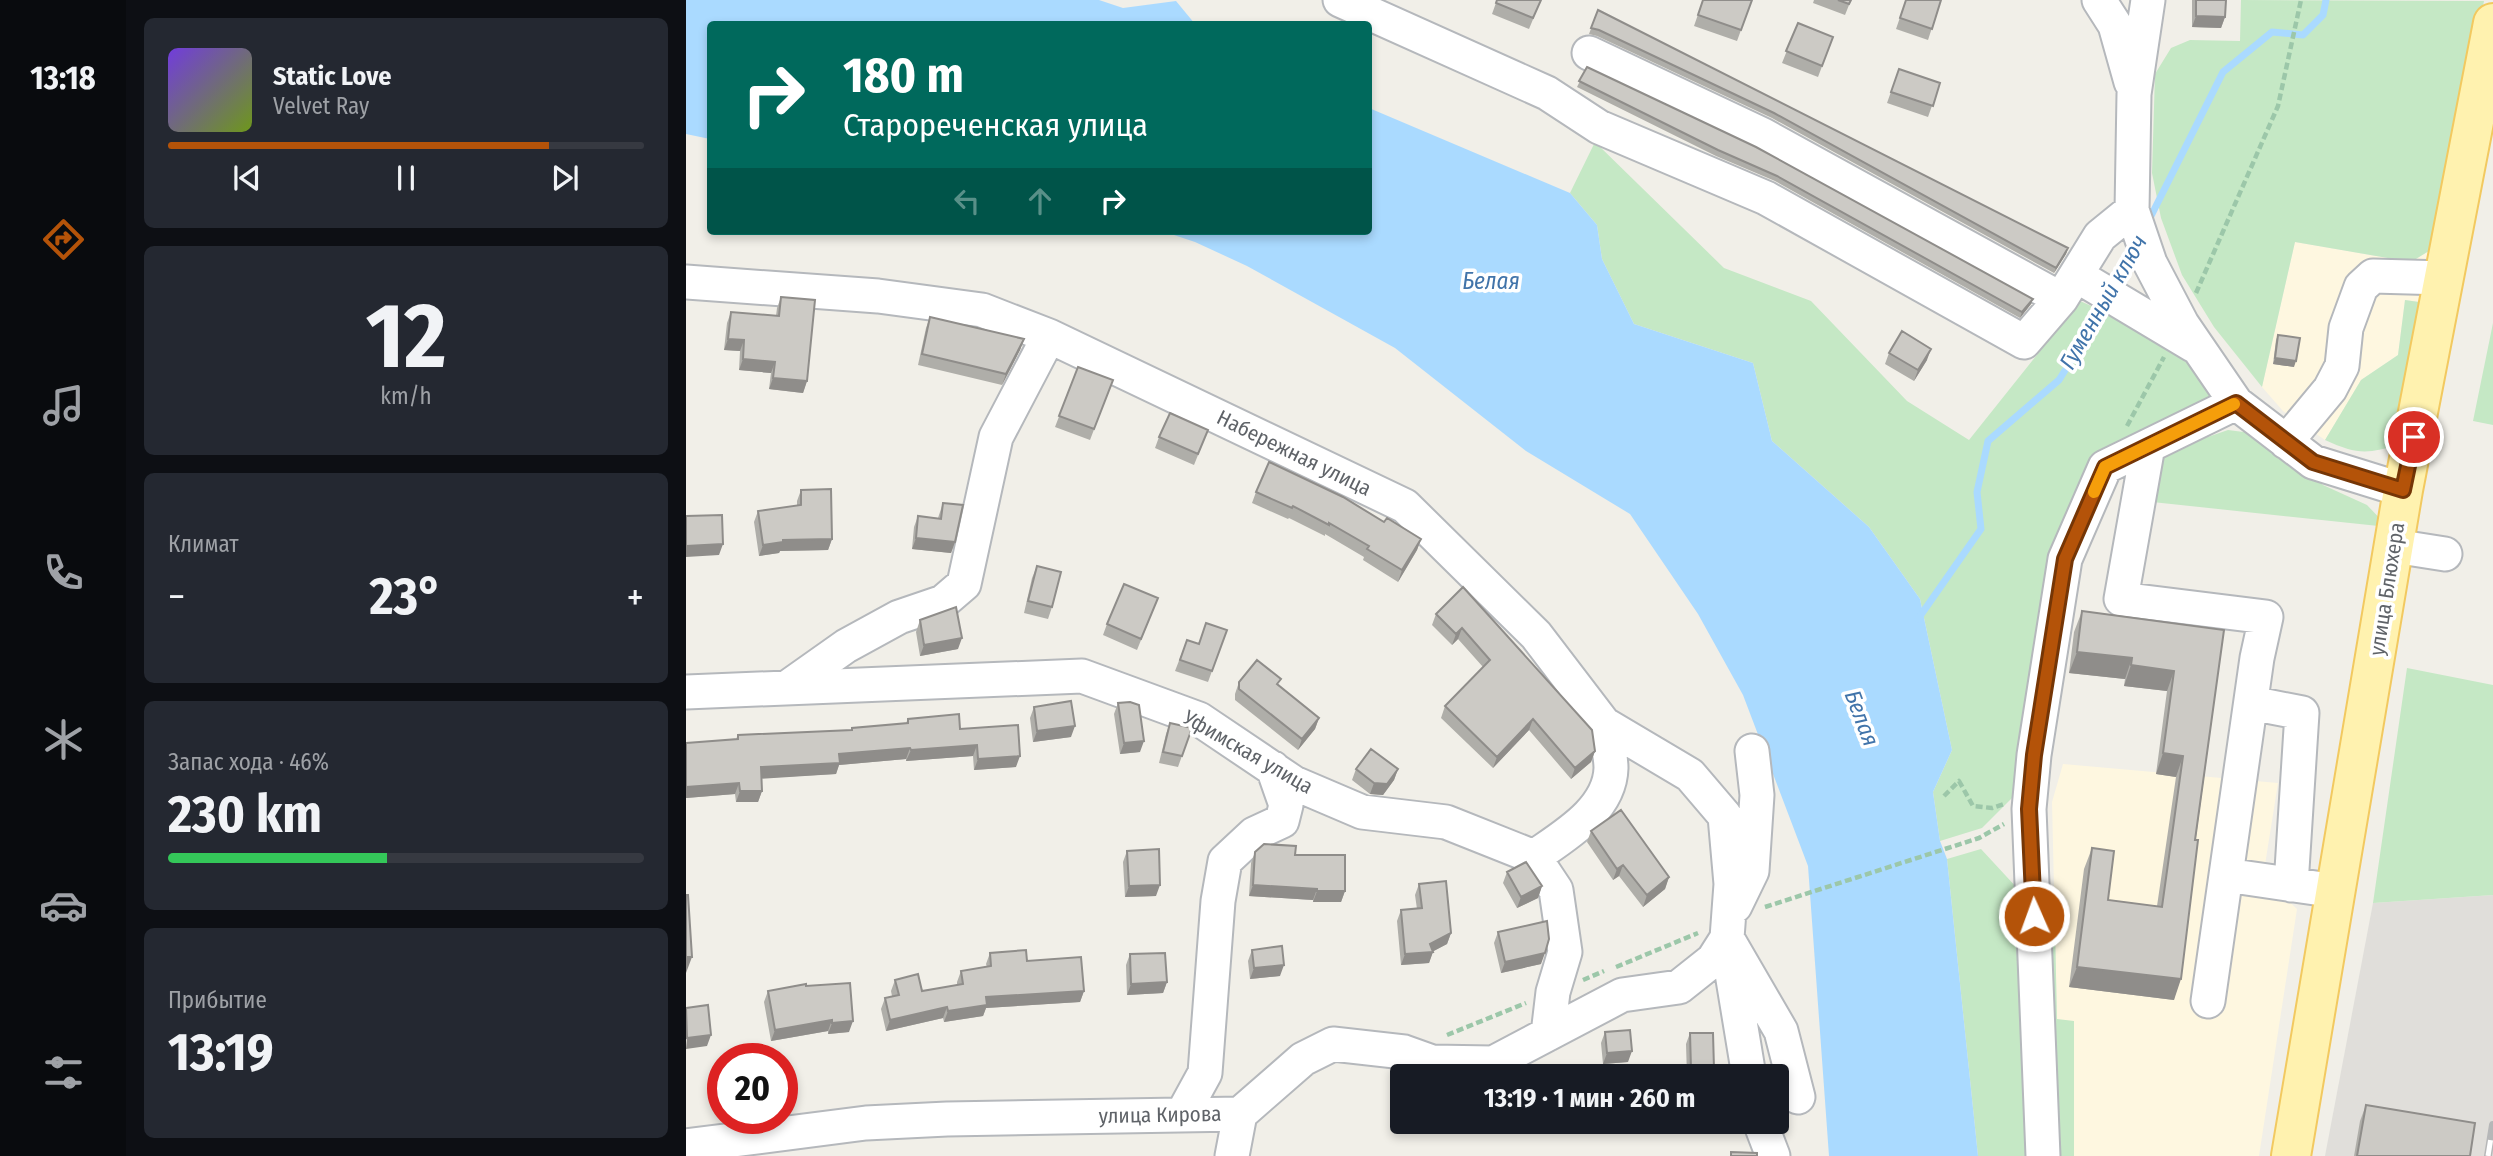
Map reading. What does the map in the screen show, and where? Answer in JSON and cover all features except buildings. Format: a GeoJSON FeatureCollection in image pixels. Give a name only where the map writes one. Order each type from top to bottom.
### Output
{"type":"FeatureCollection","features":[{"type":"Feature","properties":{"kind":"main road","name":"улица Блюхера"},"geometry":{"type":"LineString","coordinates":[[2291,1156],[2403,490],[2445,278],[2481,150],[2493,23]]}},
{"type":"Feature","properties":{"kind":"street"},"geometry":{"type":"LineString","coordinates":[[1340,0],[1547,93],[1599,127],[1766,198],[2024,342],[2090,291],[2101,236],[2132,210]]}},
{"type":"Feature","properties":{"kind":"street"},"geometry":{"type":"LineString","coordinates":[[2099,0],[2115,25],[2134,94]]}},
{"type":"Feature","properties":{"kind":"street"},"geometry":{"type":"LineString","coordinates":[[2148,0],[2134,94],[2132,210],[2150,263],[2191,342],[2236,403],[2313,462],[2403,490]]}},
{"type":"Feature","properties":{"kind":"street"},"geometry":{"type":"LineString","coordinates":[[1589,53],[2090,291],[2191,342]]}},
{"type":"Feature","properties":{"kind":"street"},"geometry":{"type":"LineString","coordinates":[[2286,442],[2330,389],[2342,366],[2346,328],[2361,288],[2373,276],[2445,278]]}},
{"type":"Feature","properties":{"kind":"street","name":"Набережная улица"},"geometry":{"type":"LineString","coordinates":[[686,282],[878,296],[982,310],[1049,336],[1405,506],[1536,635],[1604,724],[1690,775],[1725,816],[1731,884],[1727,929]]}},
{"type":"Feature","properties":{"kind":"street"},"geometry":{"type":"LineString","coordinates":[[788,687],[846,646],[899,617],[943,602],[964,584],[996,437],[1049,336]]}},
{"type":"Feature","properties":{"kind":"street"},"geometry":{"type":"LineString","coordinates":[[2191,342],[2196,423]]}},
{"type":"Feature","properties":{"kind":"street"},"geometry":{"type":"LineString","coordinates":[[2043,1156],[2029,809],[2034,755],[2065,559],[2105,467],[2236,403]]}},
{"type":"Feature","properties":{"kind":"street"},"geometry":{"type":"LineString","coordinates":[[2148,446],[2121,599],[2266,617],[2208,1001]]}},
{"type":"Feature","properties":{"kind":"street"},"geometry":{"type":"LineString","coordinates":[[2394,546],[2445,554]]}},
{"type":"Feature","properties":{"kind":"street","name":"Уфимская улица"},"geometry":{"type":"LineString","coordinates":[[686,692],[1082,676],[1199,719],[1294,783],[1362,812],[1446,822],[1534,857]]}},
{"type":"Feature","properties":{"kind":"street"},"geometry":{"type":"LineString","coordinates":[[2251,703],[2302,713],[2291,885]]}},
{"type":"Feature","properties":{"kind":"street"},"geometry":{"type":"LineString","coordinates":[[1548,1034],[1553,992],[1565,952],[1556,890],[1534,857],[1566,835],[1601,803],[1611,770],[1604,724]]}},
{"type":"Feature","properties":{"kind":"street","name":"улица Кирова"},"geometry":{"type":"LineString","coordinates":[[686,1146],[866,1123],[1240,1114],[1303,1059],[1333,1045],[1404,1052],[1432,1062],[1493,1063],[1622,995],[1679,987],[1713,960],[1752,871],[1757,795],[1752,751]]}},
{"type":"Feature","properties":{"kind":"street"},"geometry":{"type":"LineString","coordinates":[[1182,1115],[1205,1073],[1218,901],[1225,860],[1254,834],[1282,821],[1286,805],[1273,768]]}},
{"type":"Feature","properties":{"kind":"street"},"geometry":{"type":"LineString","coordinates":[[2226,876],[2336,891]]}},
{"type":"Feature","properties":{"kind":"street"},"geometry":{"type":"LineString","coordinates":[[1727,929],[1732,985],[1747,1064]]}},
{"type":"Feature","properties":{"kind":"street"},"geometry":{"type":"LineString","coordinates":[[1727,929],[1781,1031],[1798,1097]]}},
{"type":"Feature","properties":{"kind":"street"},"geometry":{"type":"LineString","coordinates":[[1232,1156],[1240,1114]]}},
{"type":"Feature","properties":{"kind":"street"},"geometry":{"type":"LineString","coordinates":[[1765,1134],[1773,1156]]}},
{"type":"Feature","properties":{"kind":"path"},"geometry":{"type":"LineString","coordinates":[[2105,467],[2191,342],[2278,106],[2301,0]]}},
{"type":"Feature","properties":{"kind":"path"},"geometry":{"type":"LineString","coordinates":[[1944,796],[1959,780],[1973,806],[1992,808],[2031,794]]}},
{"type":"Feature","properties":{"kind":"path"},"geometry":{"type":"LineString","coordinates":[[1404,1052],[1553,992],[1727,929],[1787,898],[1979,838]]}},
{"type":"Feature","properties":{"kind":"shaded area"},"geometry":{"type":"Polygon","coordinates":[[[2295,242],[2411,262],[2437,246],[2426,303],[2405,300],[2398,355],[2361,380],[2325,440],[2283,411],[2262,387],[2295,242]]]}},
{"type":"Feature","properties":{"kind":"shaded area"},"geometry":{"type":"Polygon","coordinates":[[[2063,764],[2278,783],[2261,890],[2282,895],[2297,909],[2259,1156],[2074,1156],[2074,1022],[2057,1020],[2052,802],[2063,764]]]}},
{"type":"Feature","properties":{"kind":"shaded area"},"geometry":{"type":"Polygon","coordinates":[[[2493,895],[2493,1156],[2325,1156],[2373,903],[2493,895]]]}},
{"type":"Feature","properties":{"kind":"green space"},"geometry":{"type":"Polygon","coordinates":[[[2241,0],[2484,1],[2437,246],[2411,262],[2295,242],[2262,387],[2214,327],[2182,275],[2161,218],[2152,173],[2155,74],[2171,48],[2190,40],[2240,41],[2241,0]]]}},
{"type":"Feature","properties":{"kind":"green space"},"geometry":{"type":"Polygon","coordinates":[[[1595,142],[1724,268],[1811,301],[1907,401],[1969,440],[2080,301],[2139,327],[2211,380],[2220,403],[2100,464],[2018,792],[1982,828],[1940,841],[1933,792],[1952,750],[1920,599],[1869,527],[1772,441],[1753,363],[1634,324],[1602,259],[1597,225],[1570,193],[1595,142]]]}},
{"type":"Feature","properties":{"kind":"green space"},"geometry":{"type":"Polygon","coordinates":[[[2405,300],[2426,303],[2401,444],[2363,451],[2325,440],[2361,380],[2398,355],[2405,300]]]}},
{"type":"Feature","properties":{"kind":"green space"},"geometry":{"type":"Polygon","coordinates":[[[2493,323],[2493,425],[2473,421],[2493,323]]]}},
{"type":"Feature","properties":{"kind":"green space"},"geometry":{"type":"Polygon","coordinates":[[[2228,430],[2259,434],[2283,449],[2323,485],[2367,505],[2388,527],[2124,499],[2139,472],[2173,449],[2228,430]]]}},
{"type":"Feature","properties":{"kind":"green space"},"geometry":{"type":"Polygon","coordinates":[[[2407,668],[2493,685],[2493,895],[2373,903],[2407,668]]]}},
{"type":"Feature","properties":{"kind":"green space"},"geometry":{"type":"Polygon","coordinates":[[[1981,849],[2055,929],[2057,1019],[2074,1021],[2074,1156],[1978,1156],[1947,859],[1981,849]]]}},
{"type":"Feature","properties":{"kind":"water"},"geometry":{"type":"Polygon","coordinates":[[[686,0],[1099,0],[1123,8],[1176,1],[1193,21],[707,21],[707,138],[686,134],[686,0]]]}},
{"type":"Feature","properties":{"kind":"water","name":"Белая"},"geometry":{"type":"Polygon","coordinates":[[[1372,109],[1570,193],[1597,225],[1602,259],[1634,324],[1753,363],[1772,441],[1869,527],[1920,599],[1952,750],[1933,792],[1940,841],[1947,859],[1978,1156],[1829,1156],[1808,866],[1743,695],[1698,614],[1630,514],[1526,451],[1395,348],[1247,266],[1174,235],[1372,235],[1372,109]]]}},
{"type":"Feature","properties":{"kind":"waterway","name":"Гуменный ключ"},"geometry":{"type":"LineString","coordinates":[[2147,224],[2223,72],[2272,32],[2303,35],[2323,15],[2326,0]]}},
{"type":"Feature","properties":{"kind":"waterway","name":"Гуменный ключ"},"geometry":{"type":"LineString","coordinates":[[2114,290],[2134,250]]}},
{"type":"Feature","properties":{"kind":"waterway","name":"Гуменный ключ"},"geometry":{"type":"LineString","coordinates":[[1918,619],[1981,529],[1977,492],[1988,441],[2059,380],[2107,303]]}},
{"type":"Feature","properties":{"kind":"railway"},"geometry":{"type":"LineString","coordinates":[[2488,1156],[2493,1125]]}},
{"type":"Feature","properties":{"kind":"slow traffic"},"geometry":{"type":"LineString","coordinates":[[2094,492],[2105,467],[2234,404]]}},
{"type":"Feature","properties":{"kind":"route"},"geometry":{"type":"LineString","coordinates":[[2034,916],[2029,809],[2034,755],[2065,559],[2105,467],[2236,403],[2313,462],[2403,490],[2414,437]]}}]}
